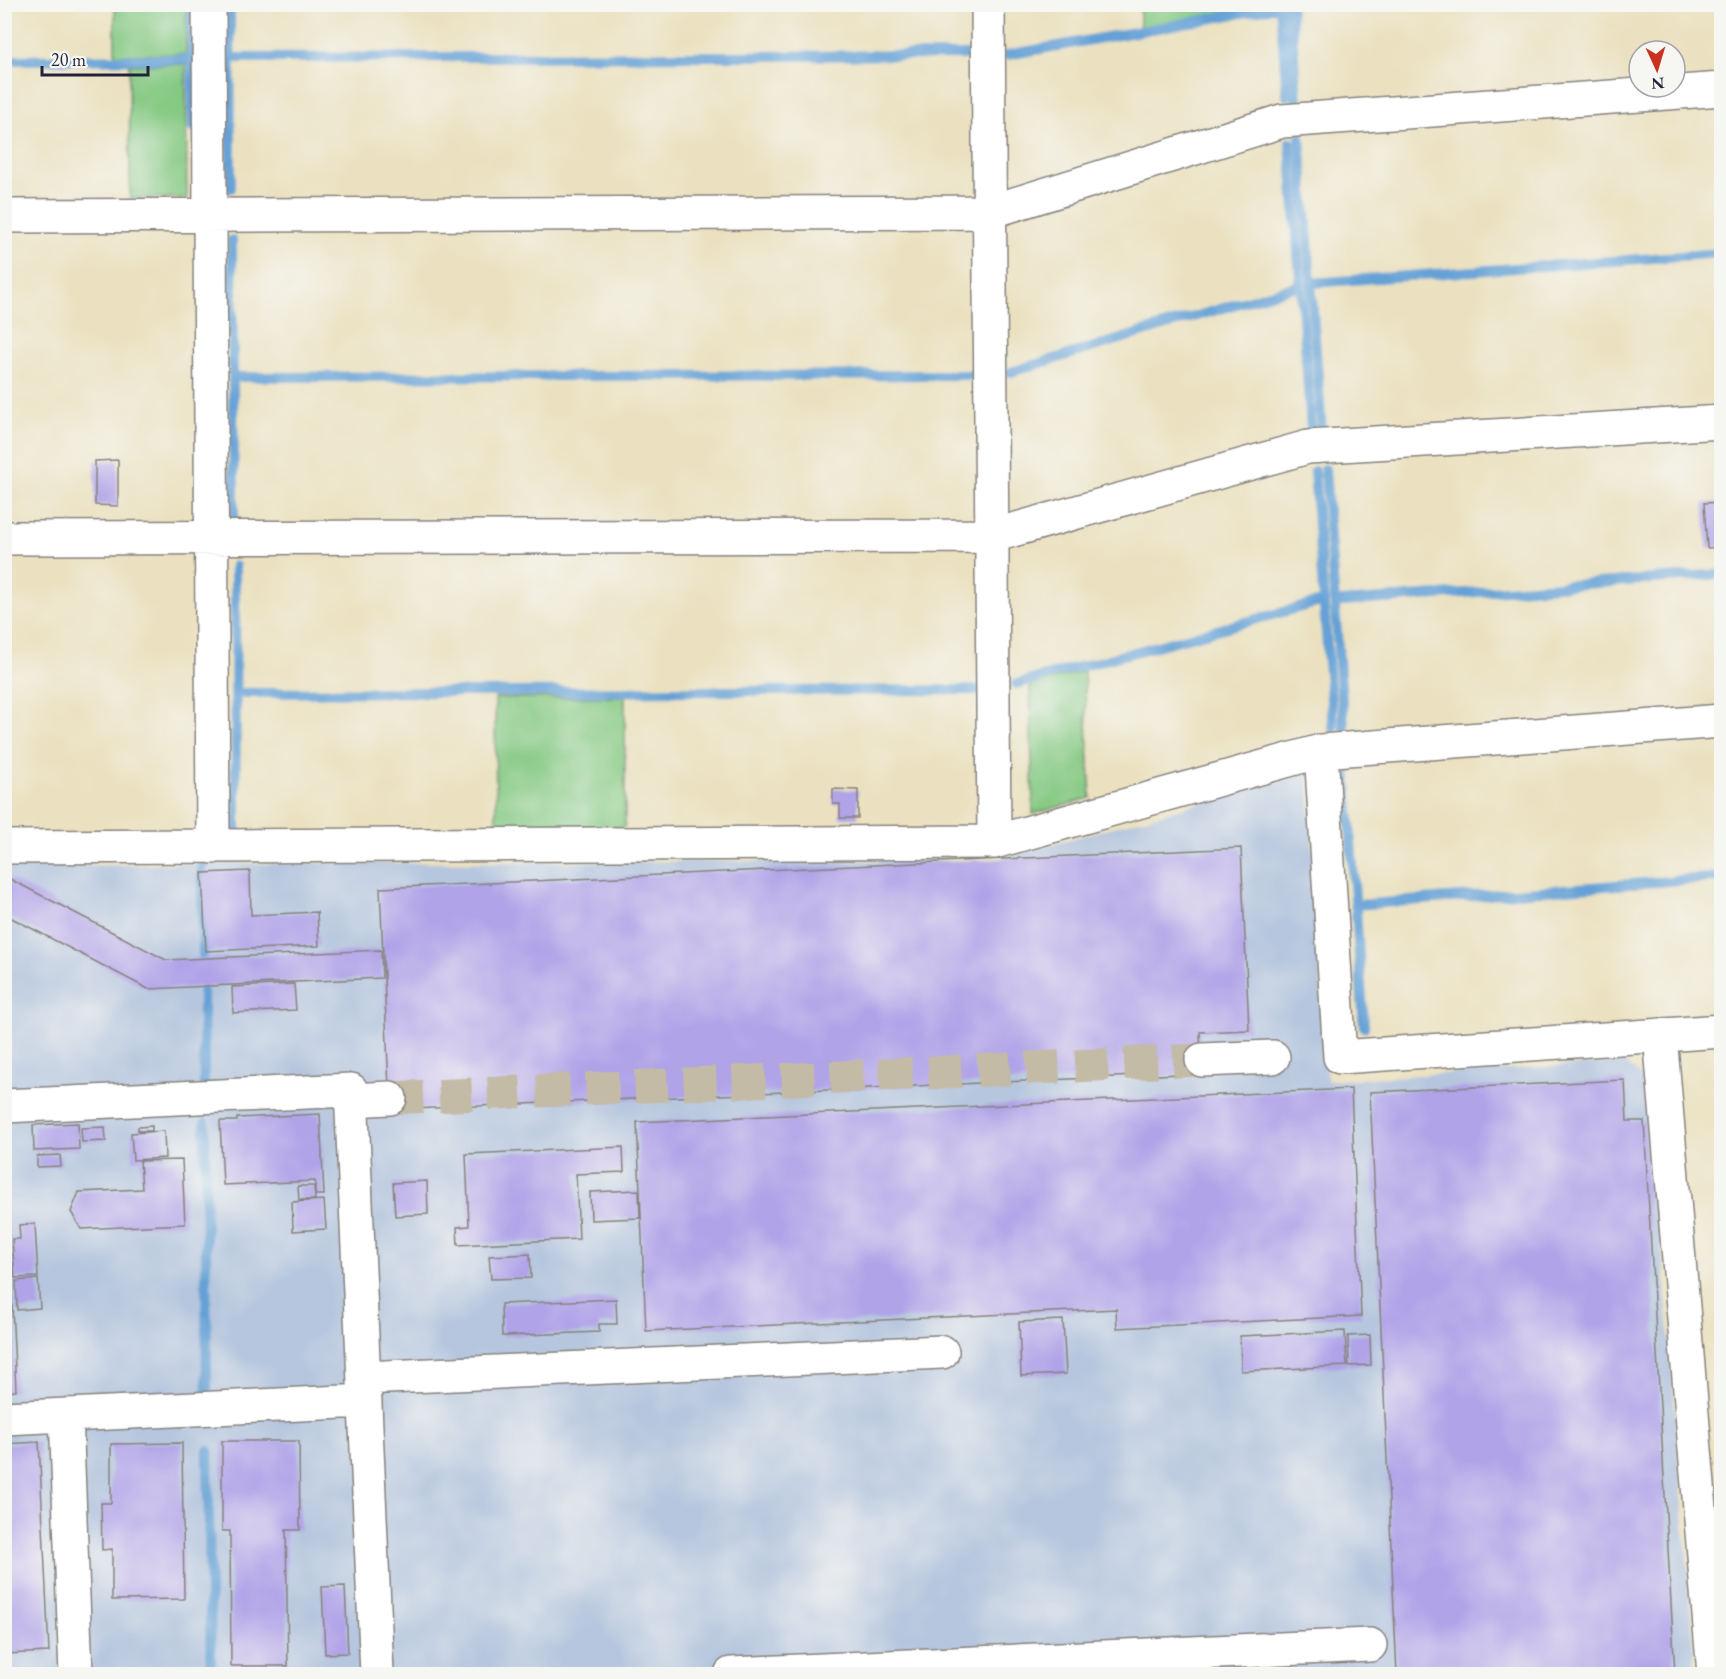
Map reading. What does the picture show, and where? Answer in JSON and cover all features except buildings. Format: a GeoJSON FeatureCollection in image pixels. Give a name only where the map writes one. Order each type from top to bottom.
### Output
{"type":"FeatureCollection","features":[{"type":"Feature","properties":{"kind":"street"},"geometry":{"type":"LineString","coordinates":[[209,4],[212,215],[213,847]]}},
{"type":"Feature","properties":{"kind":"street"},"geometry":{"type":"LineString","coordinates":[[988,4],[994,843]]}},
{"type":"Feature","properties":{"kind":"street"},"geometry":{"type":"LineString","coordinates":[[4,216],[989,212],[1282,122],[1722,89]]}},
{"type":"Feature","properties":{"kind":"street"},"geometry":{"type":"LineString","coordinates":[[4,538],[992,536],[1308,447],[1722,422]]}},
{"type":"Feature","properties":{"kind":"street"},"geometry":{"type":"LineString","coordinates":[[4,847],[994,843],[1321,751],[1722,721]]}},
{"type":"Feature","properties":{"kind":"street"},"geometry":{"type":"LineString","coordinates":[[1321,751],[1340,1057],[1722,1031]]}},
{"type":"Feature","properties":{"kind":"street"},"geometry":{"type":"LineString","coordinates":[[1660,1035],[1716,1657]]}},
{"type":"Feature","properties":{"kind":"street"},"geometry":{"type":"LineString","coordinates":[[1202,1060],[1273,1057]]}},
{"type":"Feature","properties":{"kind":"street"},"geometry":{"type":"LineString","coordinates":[[4,1106],[351,1090],[377,1674]]}},
{"type":"Feature","properties":{"kind":"street"},"geometry":{"type":"LineString","coordinates":[[351,1100],[390,1098]]}},
{"type":"Feature","properties":{"kind":"street"},"geometry":{"type":"LineString","coordinates":[[4,1418],[66,1415],[364,1390],[942,1352]]}},
{"type":"Feature","properties":{"kind":"street"},"geometry":{"type":"LineString","coordinates":[[66,1415],[76,1674]]}},
{"type":"Feature","properties":{"kind":"street"},"geometry":{"type":"LineString","coordinates":[[731,1674],[1370,1645]]}},
{"type":"Feature","properties":{"kind":"shaded area"},"geometry":{"type":"Polygon","coordinates":[[[1308,773],[1327,1081],[1624,1062],[1649,1083],[1696,1674],[5,1674],[4,867],[995,860],[1308,773]]]}},
{"type":"Feature","properties":{"kind":"green space"},"geometry":{"type":"Polygon","coordinates":[[[1140,4],[1267,5],[1140,27],[1140,4]]]}},
{"type":"Feature","properties":{"kind":"green space"},"geometry":{"type":"Polygon","coordinates":[[[115,5],[186,5],[186,54],[115,55],[115,5]]]}},
{"type":"Feature","properties":{"kind":"green space"},"geometry":{"type":"Polygon","coordinates":[[[186,64],[187,198],[130,198],[129,65],[186,64]]]}},
{"type":"Feature","properties":{"kind":"green space"},"geometry":{"type":"Polygon","coordinates":[[[1084,671],[1091,798],[1033,814],[1030,685],[1084,671]]]}},
{"type":"Feature","properties":{"kind":"green space"},"geometry":{"type":"Polygon","coordinates":[[[625,697],[625,827],[496,828],[495,698],[625,697]]]}},
{"type":"Feature","properties":{"kind":"waterway"},"geometry":{"type":"LineString","coordinates":[[192,4],[193,127]]}},
{"type":"Feature","properties":{"kind":"waterway"},"geometry":{"type":"LineString","coordinates":[[230,4],[231,188]]}},
{"type":"Feature","properties":{"kind":"waterway"},"geometry":{"type":"LineString","coordinates":[[1280,4],[1287,96]]}},
{"type":"Feature","properties":{"kind":"waterway"},"geometry":{"type":"LineString","coordinates":[[1290,4],[1297,101]]}},
{"type":"Feature","properties":{"kind":"waterway"},"geometry":{"type":"LineString","coordinates":[[1007,55],[1280,6]]}},
{"type":"Feature","properties":{"kind":"waterway"},"geometry":{"type":"LineString","coordinates":[[230,58],[975,55]]}},
{"type":"Feature","properties":{"kind":"waterway"},"geometry":{"type":"LineString","coordinates":[[4,60],[192,59]]}},
{"type":"Feature","properties":{"kind":"waterway"},"geometry":{"type":"LineString","coordinates":[[1300,137],[1322,431]]}},
{"type":"Feature","properties":{"kind":"waterway"},"geometry":{"type":"LineString","coordinates":[[1290,142],[1311,428]]}},
{"type":"Feature","properties":{"kind":"waterway"},"geometry":{"type":"LineString","coordinates":[[232,240],[234,516]]}},
{"type":"Feature","properties":{"kind":"waterway"},"geometry":{"type":"LineString","coordinates":[[1311,283],[1722,253]]}},
{"type":"Feature","properties":{"kind":"waterway"},"geometry":{"type":"LineString","coordinates":[[1011,372],[1300,285]]}},
{"type":"Feature","properties":{"kind":"waterway"},"geometry":{"type":"LineString","coordinates":[[233,377],[978,375]]}},
{"type":"Feature","properties":{"kind":"waterway"},"geometry":{"type":"LineString","coordinates":[[1325,469],[1344,727]]}},
{"type":"Feature","properties":{"kind":"waterway"},"geometry":{"type":"LineString","coordinates":[[1314,471],[1333,728]]}},
{"type":"Feature","properties":{"kind":"waterway"},"geometry":{"type":"LineString","coordinates":[[235,566],[236,831]]}},
{"type":"Feature","properties":{"kind":"waterway"},"geometry":{"type":"LineString","coordinates":[[1342,602],[1722,574]]}},
{"type":"Feature","properties":{"kind":"waterway"},"geometry":{"type":"LineString","coordinates":[[1016,684],[1324,601]]}},
{"type":"Feature","properties":{"kind":"waterway"},"geometry":{"type":"LineString","coordinates":[[236,693],[982,690]]}},
{"type":"Feature","properties":{"kind":"waterway"},"geometry":{"type":"LineString","coordinates":[[1346,767],[1364,1027]]}},
{"type":"Feature","properties":{"kind":"waterway"},"geometry":{"type":"LineString","coordinates":[[202,865],[203,955]]}},
{"type":"Feature","properties":{"kind":"waterway"},"geometry":{"type":"LineString","coordinates":[[1356,905],[1722,877]]}},
{"type":"Feature","properties":{"kind":"waterway"},"geometry":{"type":"LineString","coordinates":[[203,992],[204,1086]]}},
{"type":"Feature","properties":{"kind":"waterway"},"geometry":{"type":"LineString","coordinates":[[205,1123],[207,1392]]}},
{"type":"Feature","properties":{"kind":"waterway"},"geometry":{"type":"LineString","coordinates":[[208,1450],[211,1674]]}},
{"type":"Feature","properties":{"kind":"tunnel"},"geometry":{"type":"LineString","coordinates":[[390,1098],[1202,1060]]}}]}
